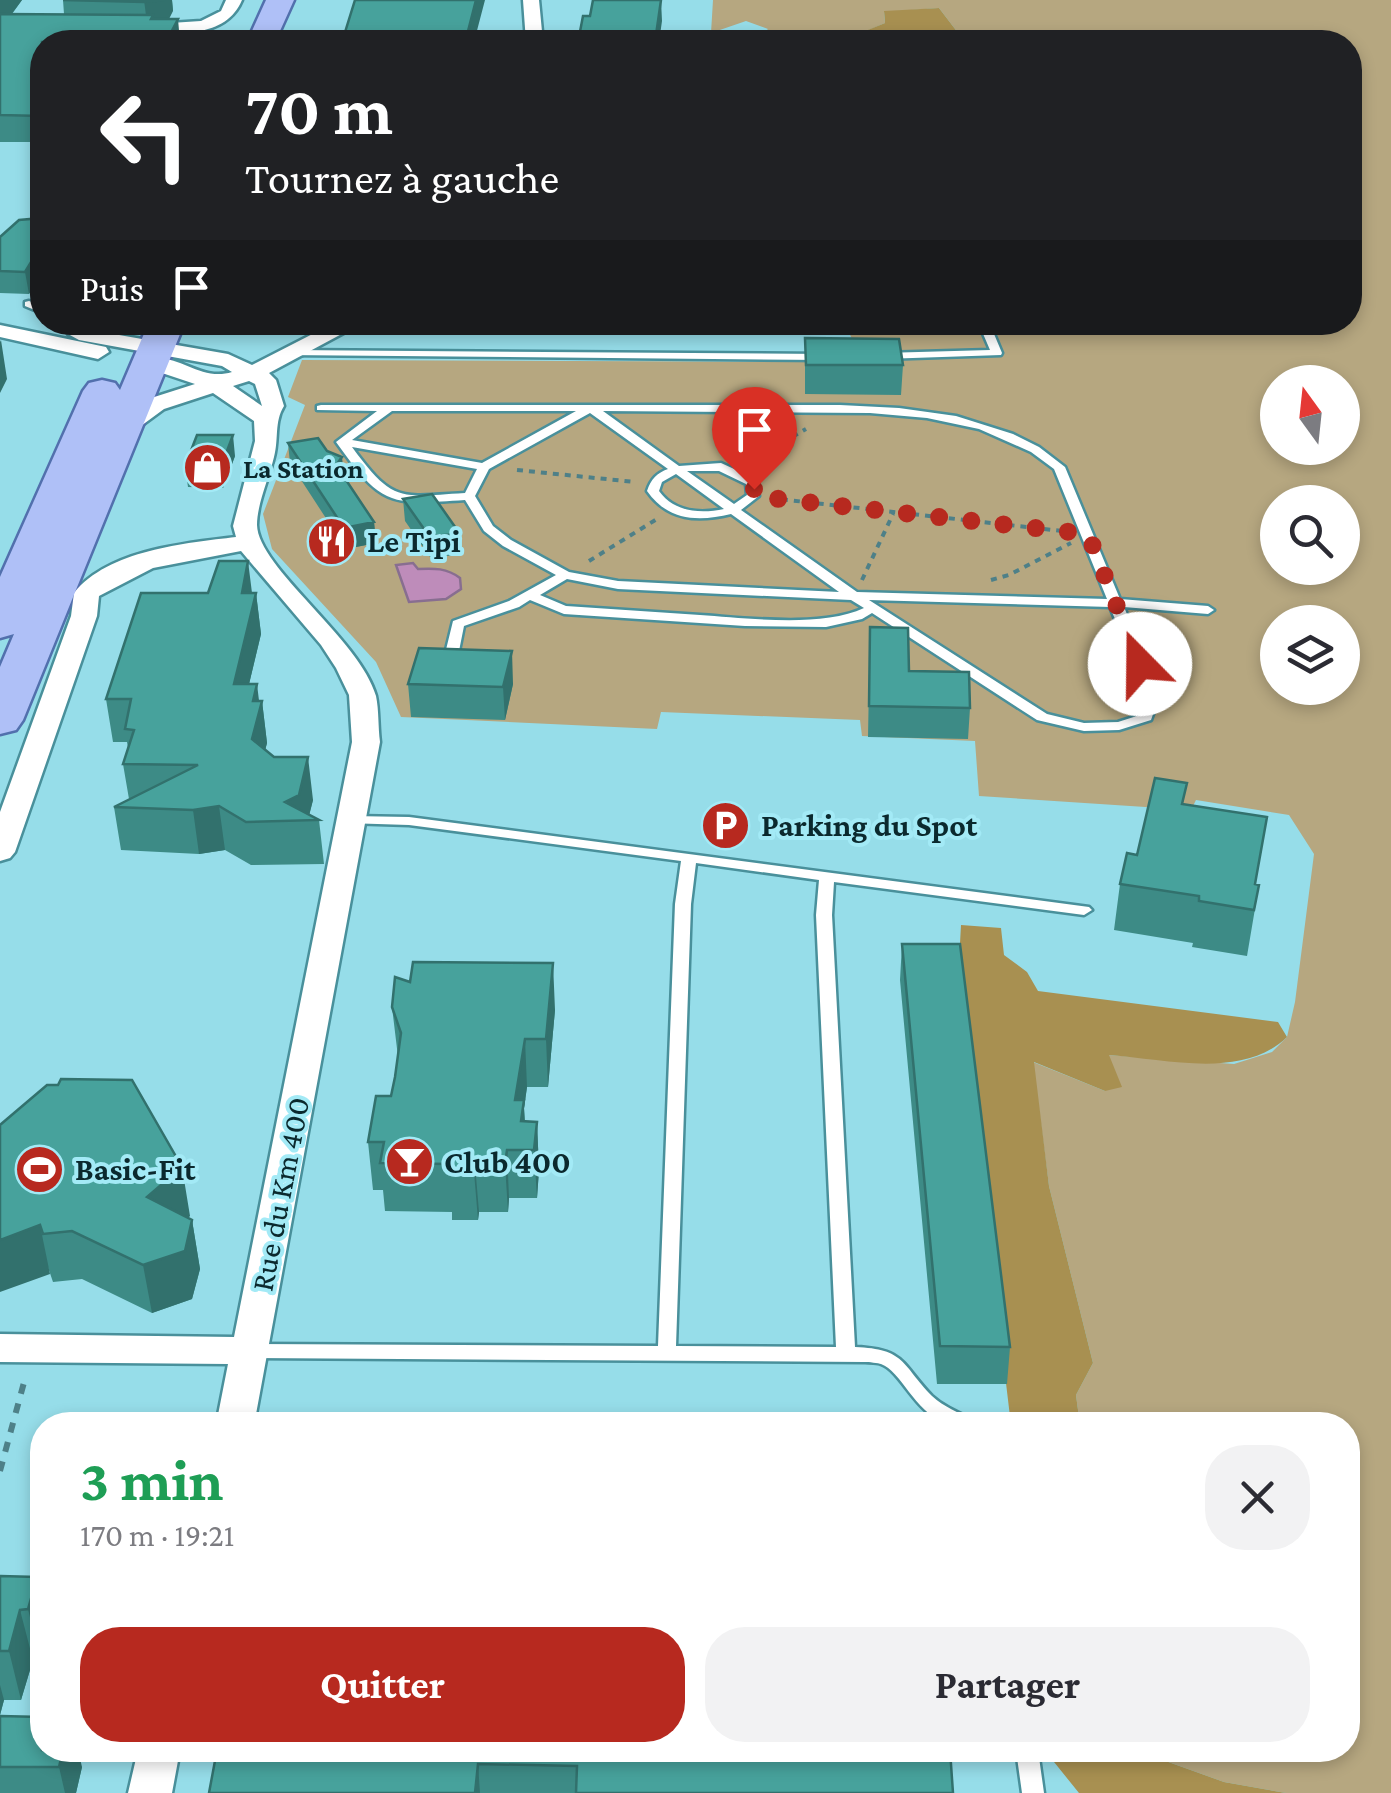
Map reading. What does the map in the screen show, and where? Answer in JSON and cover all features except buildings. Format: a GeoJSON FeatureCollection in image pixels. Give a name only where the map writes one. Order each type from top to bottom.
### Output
{"type":"FeatureCollection","features":[{"type":"Feature","properties":{"kind":"main road"},"geometry":{"type":"LineString","coordinates":[[266,30],[280,0]]}},
{"type":"Feature","properties":{"kind":"main road"},"geometry":{"type":"LineString","coordinates":[[291,30],[304,0]]}},
{"type":"Feature","properties":{"kind":"main road"},"geometry":{"type":"LineString","coordinates":[[0,720],[122,428],[138,339]]}},
{"type":"Feature","properties":{"kind":"main road"},"geometry":{"type":"LineString","coordinates":[[0,625],[46,514],[138,339]]}},
{"type":"Feature","properties":{"kind":"street"},"geometry":{"type":"LineString","coordinates":[[128,30],[204,26],[228,14],[234,0]]}},
{"type":"Feature","properties":{"kind":"street"},"geometry":{"type":"LineString","coordinates":[[531,0],[534,30]]}},
{"type":"Feature","properties":{"kind":"street"},"geometry":{"type":"LineString","coordinates":[[0,331],[30,332]]}},
{"type":"Feature","properties":{"kind":"street"},"geometry":{"type":"LineString","coordinates":[[0,331],[30,333]]}},
{"type":"Feature","properties":{"kind":"street"},"geometry":{"type":"LineString","coordinates":[[69,335],[138,339],[265,418]]}},
{"type":"Feature","properties":{"kind":"street"},"geometry":{"type":"LineString","coordinates":[[0,852],[84,616],[87,593],[107,577],[148,562],[181,552],[250,542],[244,526],[266,441],[265,418],[273,406],[265,380],[228,361],[138,339],[91,335]]}},
{"type":"Feature","properties":{"kind":"street"},"geometry":{"type":"LineString","coordinates":[[122,428],[156,404],[254,372],[327,335]]}},
{"type":"Feature","properties":{"kind":"street"},"geometry":{"type":"LineString","coordinates":[[213,383],[228,361],[298,349]]}},
{"type":"Feature","properties":{"kind":"street"},"geometry":{"type":"LineString","coordinates":[[0,575],[46,514]]}},
{"type":"Feature","properties":{"kind":"street","name":"Rue du Km 400"},"geometry":{"type":"LineString","coordinates":[[238,1412],[366,742],[362,696],[332,641],[254,553],[250,542]]}},
{"type":"Feature","properties":{"kind":"street"},"geometry":{"type":"LineString","coordinates":[[17,1348],[250,1351]]}},
{"type":"Feature","properties":{"kind":"street"},"geometry":{"type":"LineString","coordinates":[[150,1793],[156,1762]]}},
{"type":"Feature","properties":{"kind":"lane"},"geometry":{"type":"LineString","coordinates":[[861,357],[998,353],[989,335]]}},
{"type":"Feature","properties":{"kind":"lane"},"geometry":{"type":"LineString","coordinates":[[298,349],[842,357]]}},
{"type":"Feature","properties":{"kind":"lane"},"geometry":{"type":"LineString","coordinates":[[321,408],[591,408],[872,409],[988,426],[1034,446],[1059,467],[1153,694],[1146,717],[1119,726],[1084,727],[1042,717],[854,596],[591,408]]}},
{"type":"Feature","properties":{"kind":"lane"},"geometry":{"type":"LineString","coordinates":[[342,442],[389,408]]}},
{"type":"Feature","properties":{"kind":"lane"},"geometry":{"type":"LineString","coordinates":[[469,496],[484,466],[591,408]]}},
{"type":"Feature","properties":{"kind":"lane"},"geometry":{"type":"LineString","coordinates":[[342,442],[484,466]]}},
{"type":"Feature","properties":{"kind":"lane"},"geometry":{"type":"LineString","coordinates":[[342,442],[378,492],[394,498],[469,496]]}},
{"type":"Feature","properties":{"kind":"lane"},"geometry":{"type":"LineString","coordinates":[[706,466],[735,471],[752,482],[753,496],[733,510],[702,514],[672,509],[656,498],[654,484],[676,470],[706,466]]}},
{"type":"Feature","properties":{"kind":"lane"},"geometry":{"type":"LineString","coordinates":[[469,496],[488,528],[507,543],[566,575],[618,585],[1116,603],[1208,610]]}},
{"type":"Feature","properties":{"kind":"lane"},"geometry":{"type":"LineString","coordinates":[[448,674],[458,624],[530,595],[566,575]]}},
{"type":"Feature","properties":{"kind":"lane"},"geometry":{"type":"LineString","coordinates":[[530,595],[564,610],[745,622],[826,623],[873,608]]}},
{"type":"Feature","properties":{"kind":"lane"},"geometry":{"type":"LineString","coordinates":[[351,820],[408,821],[1084,910]]}},
{"type":"Feature","properties":{"kind":"lane"},"geometry":{"type":"LineString","coordinates":[[667,1352],[683,904],[689,858]]}},
{"type":"Feature","properties":{"kind":"lane"},"geometry":{"type":"LineString","coordinates":[[828,877],[824,915],[846,1354]]}},
{"type":"Feature","properties":{"kind":"lane"},"geometry":{"type":"LineString","coordinates":[[250,1351],[878,1354],[894,1360],[938,1412]]}},
{"type":"Feature","properties":{"kind":"lane"},"geometry":{"type":"LineString","coordinates":[[1029,1762],[1033,1793]]}},
{"type":"Feature","properties":{"kind":"path"},"geometry":{"type":"LineString","coordinates":[[484,466],[654,484]]}},
{"type":"Feature","properties":{"kind":"path"},"geometry":{"type":"LineString","coordinates":[[753,496],[1088,534]]}},
{"type":"Feature","properties":{"kind":"path"},"geometry":{"type":"LineString","coordinates":[[854,596],[894,514]]}},
{"type":"Feature","properties":{"kind":"path"},"geometry":{"type":"LineString","coordinates":[[974,584],[1009,575],[1088,534]]}},
{"type":"Feature","properties":{"kind":"path"},"geometry":{"type":"LineString","coordinates":[[0,1471],[17,1348]]}},
{"type":"Feature","properties":{"kind":"shaded area"},"geometry":{"type":"Polygon","coordinates":[[[713,0],[1391,0],[1391,1793],[1286,1793],[1224,1782],[1168,1762],[1360,1762],[1360,1412],[1078,1412],[1076,1395],[1093,1363],[1049,1186],[1033,1062],[1105,1091],[1108,1055],[1234,1064],[1272,1052],[1287,1037],[1295,1002],[1314,854],[1289,815],[1196,800],[1191,810],[979,796],[975,741],[862,736],[860,720],[661,712],[657,729],[401,717],[376,662],[272,549],[263,514],[305,405],[288,397],[302,360],[862,362],[850,335],[1362,335],[1362,30],[956,30],[939,8],[884,12],[885,23],[869,30],[768,29],[746,21],[711,30],[713,0]]]}},
{"type":"Feature","properties":{"kind":"shaded area"},"geometry":{"type":"Polygon","coordinates":[[[939,8],[956,30],[868,30],[885,23],[884,11],[939,8]]]}},
{"type":"Feature","properties":{"kind":"shaded area"},"geometry":{"type":"Polygon","coordinates":[[[413,563],[418,569],[440,569],[455,575],[460,578],[461,589],[446,599],[409,602],[396,565],[413,563]]]}},
{"type":"Feature","properties":{"kind":"shaded area"},"geometry":{"type":"Polygon","coordinates":[[[961,925],[1001,928],[1004,955],[1027,972],[1038,991],[1278,1022],[1287,1037],[1249,1059],[1226,1063],[1109,1055],[1122,1087],[1105,1091],[1034,1062],[1049,1186],[1093,1363],[1076,1395],[1078,1412],[1009,1412],[958,980],[961,925]]]}},
{"type":"Feature","properties":{"kind":"shaded area"},"geometry":{"type":"Polygon","coordinates":[[[1054,1762],[1168,1762],[1224,1782],[1286,1793],[1079,1793],[1054,1762]]]}},
{"type":"Feature","properties":{"kind":"place","name":"La Station"},"geometry":{"type":"Point","coordinates":[208,468]}},
{"type":"Feature","properties":{"kind":"place","name":"Le Tipi"},"geometry":{"type":"Point","coordinates":[332,541]}},
{"type":"Feature","properties":{"kind":"place","name":"Parking du Spot"},"geometry":{"type":"Point","coordinates":[726,825]}},
{"type":"Feature","properties":{"kind":"place","name":"Club 400"},"geometry":{"type":"Point","coordinates":[409,1162]}},
{"type":"Feature","properties":{"kind":"place","name":"Basic-Fit"},"geometry":{"type":"Point","coordinates":[40,1169]}},
{"type":"Feature","properties":{"kind":"route"},"geometry":{"type":"LineString","coordinates":[[754,489],[753,496],[1088,534],[1140,664]]}}]}
